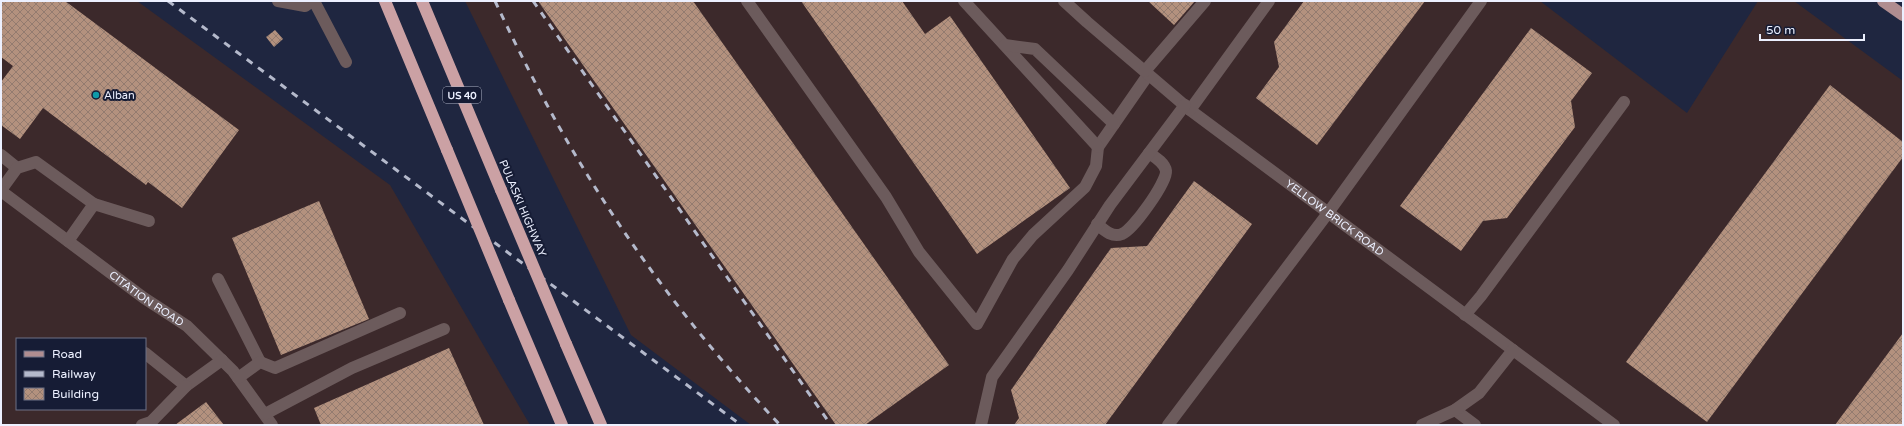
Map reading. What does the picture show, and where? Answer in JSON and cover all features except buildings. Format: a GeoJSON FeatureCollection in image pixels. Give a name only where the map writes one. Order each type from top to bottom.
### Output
{"type":"FeatureCollection","features":[{"type":"Feature","properties":{"kind":"highway","name":"US 40"},"geometry":{"type":"LineString","coordinates":[[385,1],[562,425]]}},
{"type":"Feature","properties":{"kind":"highway","name":"PULASKI HIGHWAY"},"geometry":{"type":"LineString","coordinates":[[422,1],[601,425]]}},
{"type":"Feature","properties":{"kind":"main road"},"geometry":{"type":"LineString","coordinates":[[1883,1],[1903,15]]}},
{"type":"Feature","properties":{"kind":"street"},"geometry":{"type":"LineString","coordinates":[[278,1],[305,6],[313,1],[346,62]]}},
{"type":"Feature","properties":{"kind":"street"},"geometry":{"type":"LineString","coordinates":[[747,1],[886,197],[918,252],[977,324],[1013,259],[1033,236],[1085,187],[1096,166],[1098,147],[1147,73],[1205,1]]}},
{"type":"Feature","properties":{"kind":"street"},"geometry":{"type":"LineString","coordinates":[[964,1],[1098,147]]}},
{"type":"Feature","properties":{"kind":"street","name":"YELLOW BRICK ROAD"},"geometry":{"type":"LineString","coordinates":[[1064,1],[1188,108],[1614,425]]}},
{"type":"Feature","properties":{"kind":"street"},"geometry":{"type":"LineString","coordinates":[[981,425],[992,377],[1068,270],[1097,224],[1150,152],[1188,108],[1269,1]]}},
{"type":"Feature","properties":{"kind":"street"},"geometry":{"type":"LineString","coordinates":[[1168,425],[1328,213],[1481,1]]}},
{"type":"Feature","properties":{"kind":"street"},"geometry":{"type":"LineString","coordinates":[[1006,45],[1035,49],[1114,124]]}},
{"type":"Feature","properties":{"kind":"street"},"geometry":{"type":"LineString","coordinates":[[1465,315],[1481,296],[1624,102]]}},
{"type":"Feature","properties":{"kind":"street"},"geometry":{"type":"LineString","coordinates":[[1097,224],[1112,235],[1122,234],[1135,223],[1150,203],[1165,177],[1166,170],[1163,164],[1150,152]]}},
{"type":"Feature","properties":{"kind":"street"},"geometry":{"type":"LineString","coordinates":[[1,155],[17,168]]}},
{"type":"Feature","properties":{"kind":"street"},"geometry":{"type":"LineString","coordinates":[[1,191],[17,168],[36,162],[94,204],[149,221]]}},
{"type":"Feature","properties":{"kind":"street","name":"CITATION ROAD"},"geometry":{"type":"LineString","coordinates":[[1,191],[144,298],[187,326],[238,378],[266,414],[272,425]]}},
{"type":"Feature","properties":{"kind":"street"},"geometry":{"type":"LineString","coordinates":[[68,241],[94,204]]}},
{"type":"Feature","properties":{"kind":"street"},"geometry":{"type":"LineString","coordinates":[[218,279],[260,362],[275,368],[400,313]]}},
{"type":"Feature","properties":{"kind":"street"},"geometry":{"type":"LineString","coordinates":[[266,414],[352,368],[444,329]]}},
{"type":"Feature","properties":{"kind":"street"},"geometry":{"type":"LineString","coordinates":[[1422,425],[1455,410],[1479,393],[1513,350]]}},
{"type":"Feature","properties":{"kind":"street"},"geometry":{"type":"LineString","coordinates":[[146,354],[186,386]]}},
{"type":"Feature","properties":{"kind":"street"},"geometry":{"type":"LineString","coordinates":[[142,425],[151,422],[186,386],[222,360]]}},
{"type":"Feature","properties":{"kind":"street"},"geometry":{"type":"LineString","coordinates":[[238,378],[260,362]]}},
{"type":"Feature","properties":{"kind":"street"},"geometry":{"type":"LineString","coordinates":[[1455,410],[1475,425]]}},
{"type":"Feature","properties":{"kind":"shaded area"},"geometry":{"type":"Polygon","coordinates":[[[1,1],[137,1],[390,185],[530,425],[1,425],[1,1]]]}},
{"type":"Feature","properties":{"kind":"shaded area"},"geometry":{"type":"Polygon","coordinates":[[[465,1],[1540,1],[1687,113],[1758,1],[1794,1],[1903,81],[1903,425],[751,425],[631,335],[465,1]]]}},
{"type":"Feature","properties":{"kind":"railway"},"geometry":{"type":"LineString","coordinates":[[168,1],[741,425]]}},
{"type":"Feature","properties":{"kind":"railway"},"geometry":{"type":"LineString","coordinates":[[495,1],[557,124],[585,172],[620,226],[662,285],[707,343],[780,425]]}},
{"type":"Feature","properties":{"kind":"railway"},"geometry":{"type":"LineString","coordinates":[[533,1],[831,425]]}},
{"type":"Feature","properties":{"kind":"place","name":"Alban"},"geometry":{"type":"Point","coordinates":[96,95]}}]}
